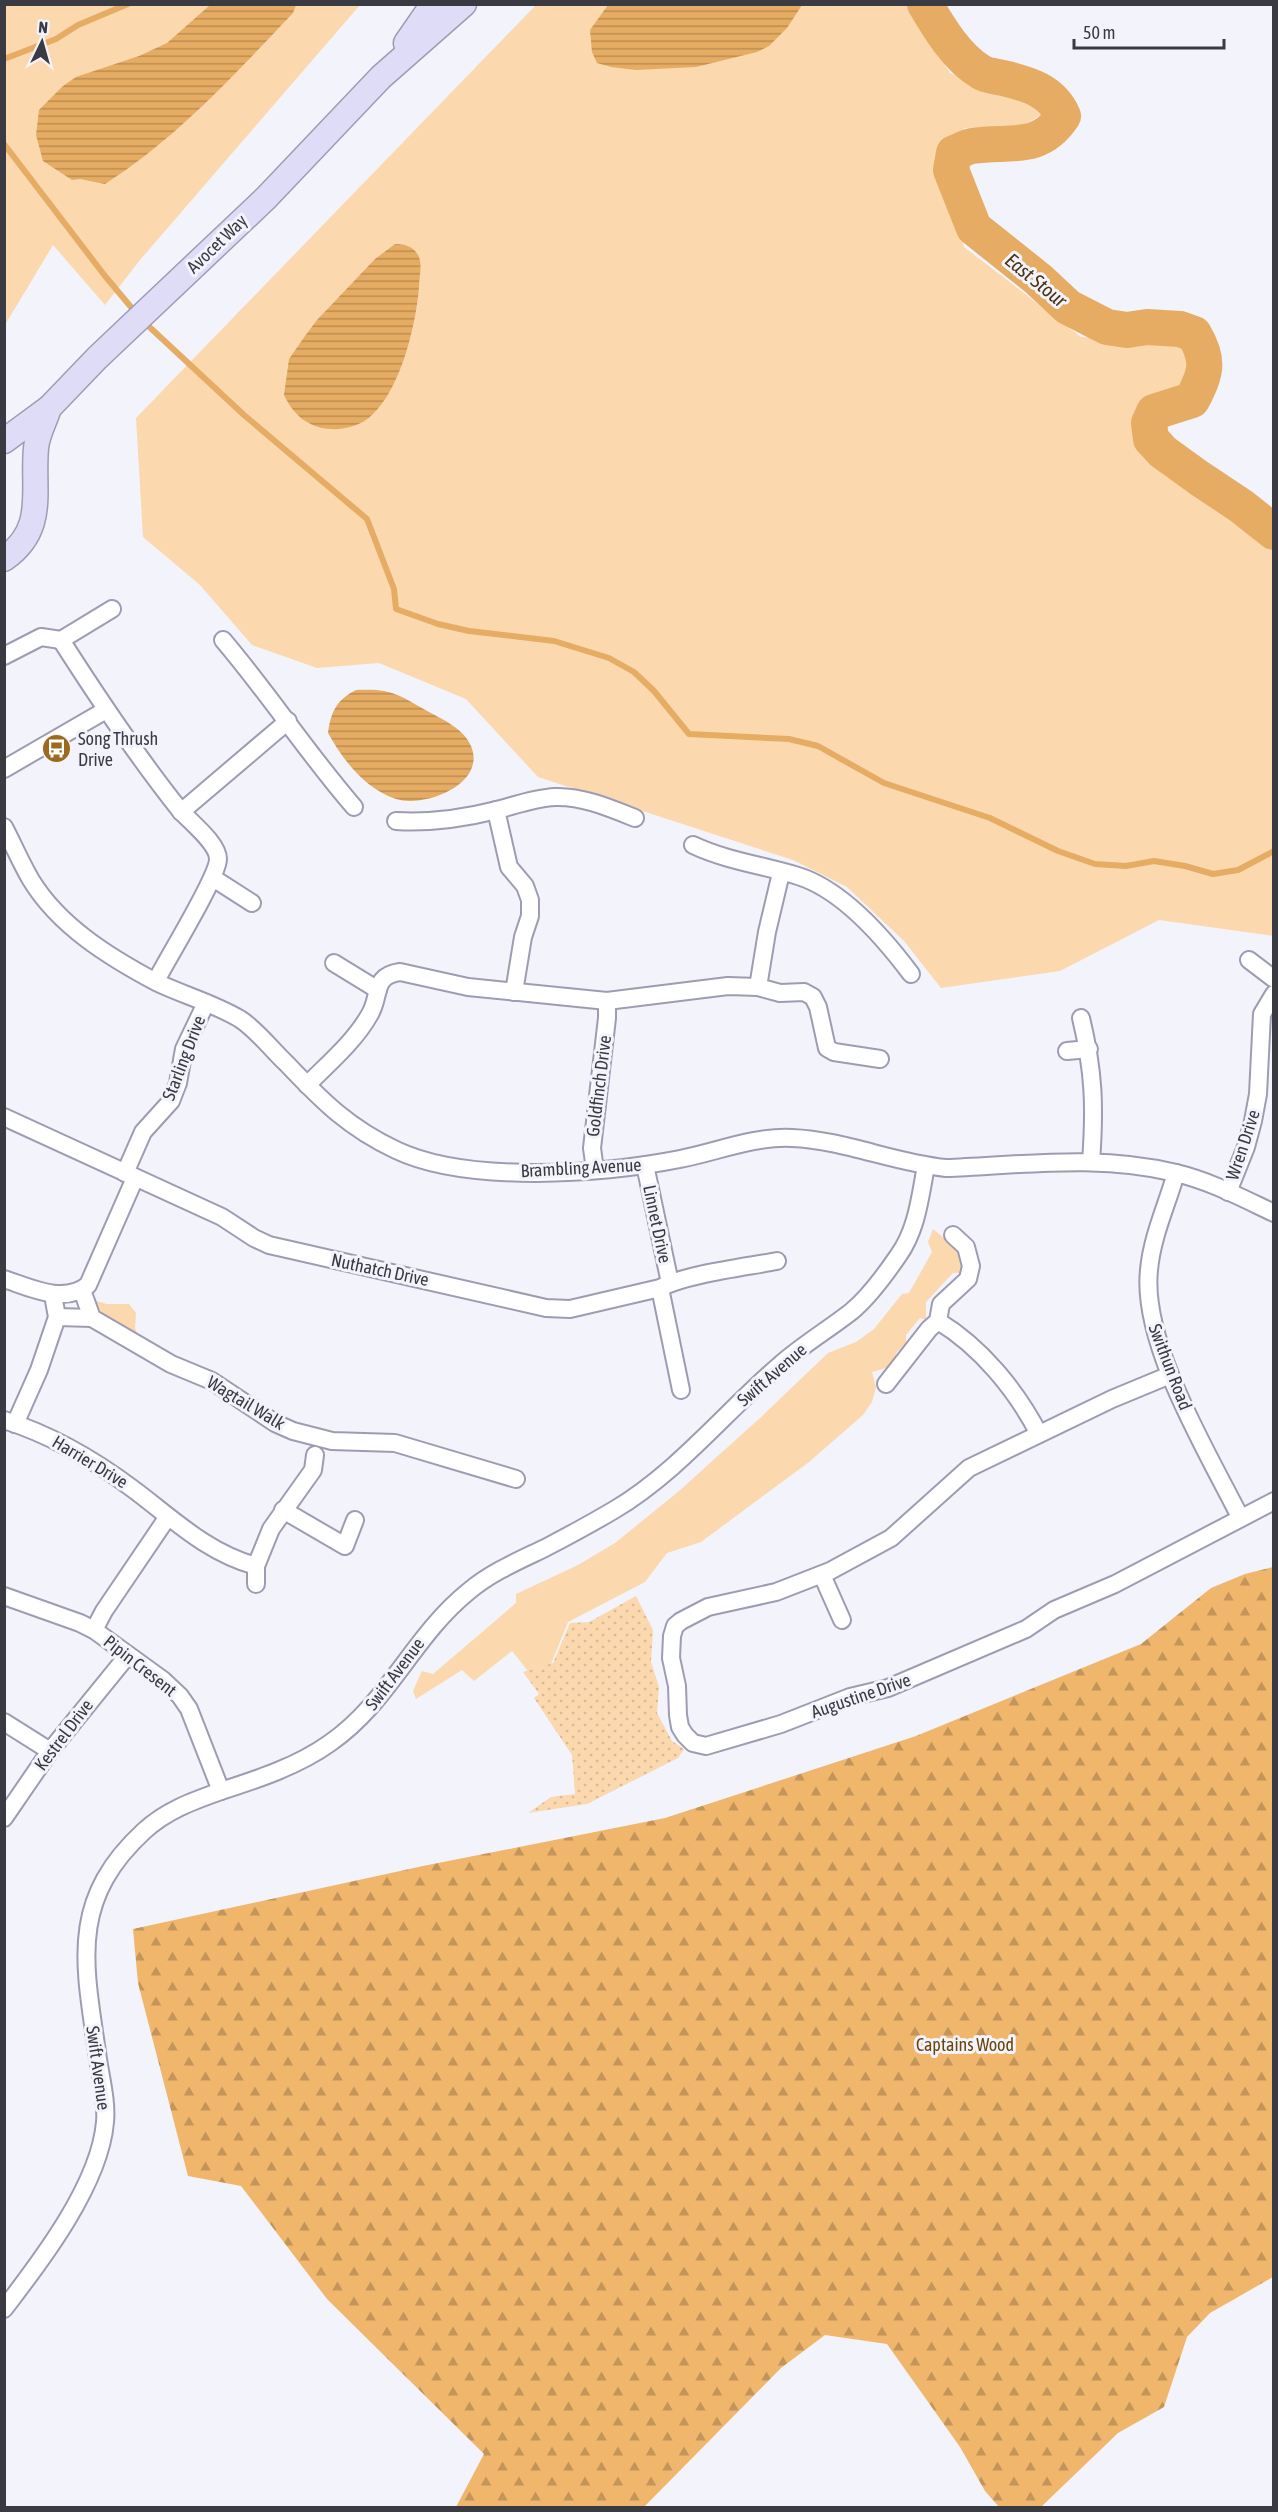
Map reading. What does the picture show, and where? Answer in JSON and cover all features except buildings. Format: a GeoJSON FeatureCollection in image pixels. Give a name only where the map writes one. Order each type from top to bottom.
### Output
{"type":"FeatureCollection","features":[{"type":"Feature","properties":{"kind":"street","name":"Avocet Way"},"geometry":{"type":"LineString","coordinates":[[381,77],[433,4]]}},
{"type":"Feature","properties":{"kind":"street","name":"Avocet Way"},"geometry":{"type":"LineString","coordinates":[[4,441],[49,408],[97,358],[266,198],[381,77],[464,4]]}},
{"type":"Feature","properties":{"kind":"street","name":"Avocet Way"},"geometry":{"type":"LineString","coordinates":[[4,559],[22,544],[32,527],[35,511],[36,446],[49,408]]}},
{"type":"Feature","properties":{"kind":"street"},"geometry":{"type":"LineString","coordinates":[[4,656],[41,637],[61,640],[112,609]]}},
{"type":"Feature","properties":{"kind":"street"},"geometry":{"type":"LineString","coordinates":[[61,640],[105,710],[181,812],[214,846],[218,856],[213,878],[156,981]]}},
{"type":"Feature","properties":{"kind":"street"},"geometry":{"type":"LineString","coordinates":[[223,640],[288,721],[321,770],[354,807]]}},
{"type":"Feature","properties":{"kind":"street"},"geometry":{"type":"LineString","coordinates":[[4,769],[105,710]]}},
{"type":"Feature","properties":{"kind":"street"},"geometry":{"type":"LineString","coordinates":[[181,812],[288,721]]}},
{"type":"Feature","properties":{"kind":"street"},"geometry":{"type":"LineString","coordinates":[[396,820],[413,822],[496,810],[536,799],[558,797],[605,805],[635,818]]}},
{"type":"Feature","properties":{"kind":"street"},"geometry":{"type":"LineString","coordinates":[[496,810],[509,867],[525,886],[530,900],[530,916],[523,937],[514,992]]}},
{"type":"Feature","properties":{"kind":"street","name":"Brambling Avenue"},"geometry":{"type":"LineString","coordinates":[[4,827],[32,881],[55,912],[88,941],[156,981],[242,1020],[334,1112],[400,1152],[424,1160],[456,1167],[514,1172],[595,1170],[645,1165],[764,1140],[791,1138],[840,1145],[926,1166],[995,1167],[1091,1162],[1125,1164],[1176,1173],[1228,1192],[1274,1213]]}},
{"type":"Feature","properties":{"kind":"street"},"geometry":{"type":"LineString","coordinates":[[693,845],[739,863],[799,877],[818,886],[870,925],[911,974]]}},
{"type":"Feature","properties":{"kind":"street"},"geometry":{"type":"LineString","coordinates":[[758,987],[767,932],[781,873]]}},
{"type":"Feature","properties":{"kind":"street"},"geometry":{"type":"LineString","coordinates":[[213,878],[252,903]]}},
{"type":"Feature","properties":{"kind":"street"},"geometry":{"type":"LineString","coordinates":[[1250,960],[1274,980]]}},
{"type":"Feature","properties":{"kind":"street"},"geometry":{"type":"LineString","coordinates":[[334,963],[378,990]]}},
{"type":"Feature","properties":{"kind":"street"},"geometry":{"type":"LineString","coordinates":[[307,1085],[343,1049],[371,1013],[381,980],[389,974],[400,972],[468,987],[607,1001],[728,986],[758,987],[780,993],[804,992],[813,997],[818,1007],[827,1048],[834,1052],[880,1059]]}},
{"type":"Feature","properties":{"kind":"street","name":"Wren Drive"},"geometry":{"type":"LineString","coordinates":[[1228,1192],[1246,1147],[1253,1120],[1258,1094],[1262,1014],[1274,994]]}},
{"type":"Feature","properties":{"kind":"street","name":"Goldfinch Drive"},"geometry":{"type":"LineString","coordinates":[[595,1170],[592,1148],[607,1001]]}},
{"type":"Feature","properties":{"kind":"street","name":"Starling Drive"},"geometry":{"type":"LineString","coordinates":[[130,1175],[143,1132],[171,1101],[178,1083],[184,1049],[206,1003]]}},
{"type":"Feature","properties":{"kind":"street"},"geometry":{"type":"LineString","coordinates":[[1081,1018],[1093,1070],[1091,1162]]}},
{"type":"Feature","properties":{"kind":"street"},"geometry":{"type":"LineString","coordinates":[[1067,1051],[1089,1049]]}},
{"type":"Feature","properties":{"kind":"street","name":"Nuthatch Drive"},"geometry":{"type":"LineString","coordinates":[[4,1117],[222,1217],[269,1245],[546,1308],[570,1309],[777,1261]]}},
{"type":"Feature","properties":{"kind":"street","name":"Linnet Drive"},"geometry":{"type":"LineString","coordinates":[[645,1165],[681,1390]]}},
{"type":"Feature","properties":{"kind":"street","name":"Swift Avenue"},"geometry":{"type":"LineString","coordinates":[[4,2309],[63,2229],[97,2157],[105,2123],[86,1969],[85,1942],[98,1896],[109,1873],[150,1825],[165,1814],[192,1800],[294,1763],[331,1743],[372,1708],[420,1640],[446,1611],[471,1589],[504,1566],[550,1545],[618,1508],[656,1480],[783,1362],[854,1309],[900,1255],[911,1233],[926,1166]]}},
{"type":"Feature","properties":{"kind":"street","name":"Swithun Road"},"geometry":{"type":"LineString","coordinates":[[1176,1173],[1152,1247],[1148,1298],[1152,1322],[1170,1375],[1240,1517]]}},
{"type":"Feature","properties":{"kind":"street"},"geometry":{"type":"LineString","coordinates":[[4,1279],[53,1295],[82,1290],[88,1285],[130,1175]]}},
{"type":"Feature","properties":{"kind":"street"},"geometry":{"type":"LineString","coordinates":[[886,1384],[929,1329],[938,1321],[940,1304],[968,1279],[971,1266],[966,1247],[953,1235]]}},
{"type":"Feature","properties":{"kind":"street"},"geometry":{"type":"LineString","coordinates":[[82,1290],[92,1318]]}},
{"type":"Feature","properties":{"kind":"street"},"geometry":{"type":"LineString","coordinates":[[10,1422],[39,1370],[57,1317],[53,1295]]}},
{"type":"Feature","properties":{"kind":"street","name":"Wagtail Walk"},"geometry":{"type":"LineString","coordinates":[[57,1317],[92,1318],[171,1364],[212,1381],[275,1423],[293,1431],[332,1441],[395,1443],[516,1479]]}},
{"type":"Feature","properties":{"kind":"street"},"geometry":{"type":"LineString","coordinates":[[938,1321],[964,1339],[1007,1384],[1022,1403],[1039,1434]]}},
{"type":"Feature","properties":{"kind":"street","name":"Augustine Drive"},"geometry":{"type":"LineString","coordinates":[[1170,1375],[1112,1399],[969,1468],[891,1538],[822,1575],[751,1599],[708,1607],[691,1614],[675,1626],[672,1636],[671,1658],[677,1686],[680,1727],[693,1743],[706,1746],[781,1724],[850,1697],[888,1688],[1026,1629],[1054,1610],[1155,1564],[1274,1501]]}},
{"type":"Feature","properties":{"kind":"street","name":"Harrier Drive"},"geometry":{"type":"LineString","coordinates":[[10,1422],[59,1441],[89,1458],[135,1490],[167,1518],[237,1561],[256,1566]]}},
{"type":"Feature","properties":{"kind":"street"},"geometry":{"type":"LineString","coordinates":[[256,1584],[256,1566],[271,1529],[313,1470],[315,1455]]}},
{"type":"Feature","properties":{"kind":"street"},"geometry":{"type":"LineString","coordinates":[[283,1510],[345,1546],[355,1520]]}},
{"type":"Feature","properties":{"kind":"street"},"geometry":{"type":"LineString","coordinates":[[94,1630],[104,1611],[167,1518]]}},
{"type":"Feature","properties":{"kind":"street"},"geometry":{"type":"LineString","coordinates":[[822,1575],[842,1620]]}},
{"type":"Feature","properties":{"kind":"street","name":"Pipin Cresent"},"geometry":{"type":"LineString","coordinates":[[4,1596],[94,1630],[163,1680],[184,1702],[202,1739],[221,1791]]}},
{"type":"Feature","properties":{"kind":"street","name":"Kestrel Drive"},"geometry":{"type":"LineString","coordinates":[[4,1818],[50,1751],[128,1655]]}},
{"type":"Feature","properties":{"kind":"street"},"geometry":{"type":"LineString","coordinates":[[4,1722],[50,1751]]}},
{"type":"Feature","properties":{"kind":"shaded area"},"geometry":{"type":"Polygon","coordinates":[[[5,5],[360,5],[140,260],[105,305],[53,245],[5,325],[5,5]]]}},
{"type":"Feature","properties":{"kind":"shaded area"},"geometry":{"type":"Polygon","coordinates":[[[210,5],[296,5],[293,13],[181,126],[105,184],[80,179],[72,180],[43,161],[36,135],[39,110],[63,86],[76,77],[139,56],[167,43],[210,5]]]}},
{"type":"Feature","properties":{"kind":"shaded area"},"geometry":{"type":"Polygon","coordinates":[[[536,5],[906,5],[950,73],[1001,90],[1044,113],[1020,127],[964,128],[941,158],[964,247],[1081,337],[1183,342],[1191,374],[1182,391],[1148,396],[1133,422],[1164,475],[1273,547],[1273,936],[1159,920],[1060,971],[941,988],[904,941],[847,887],[793,860],[538,777],[466,699],[379,663],[317,668],[252,645],[200,585],[143,537],[136,418],[536,5]]]}},
{"type":"Feature","properties":{"kind":"shaded area"},"geometry":{"type":"Polygon","coordinates":[[[608,5],[802,5],[787,28],[769,46],[757,52],[696,67],[636,70],[597,63],[592,52],[590,30],[608,5]]]}},
{"type":"Feature","properties":{"kind":"shaded area"},"geometry":{"type":"Polygon","coordinates":[[[395,244],[414,249],[421,266],[414,319],[399,373],[382,403],[363,422],[340,429],[314,426],[296,414],[284,395],[289,359],[317,320],[375,259],[395,244]]]}},
{"type":"Feature","properties":{"kind":"shaded area"},"geometry":{"type":"Polygon","coordinates":[[[356,690],[378,690],[395,694],[453,726],[464,735],[471,746],[474,760],[470,772],[462,782],[450,790],[422,800],[396,799],[374,788],[348,763],[328,733],[331,719],[339,702],[356,690]]]}},
{"type":"Feature","properties":{"kind":"shaded area"},"geometry":{"type":"Polygon","coordinates":[[[933,1229],[950,1243],[965,1262],[962,1273],[953,1273],[926,1302],[926,1320],[920,1318],[906,1335],[906,1343],[896,1353],[893,1366],[872,1372],[876,1387],[872,1402],[863,1415],[809,1462],[701,1542],[667,1553],[645,1582],[568,1622],[551,1664],[528,1671],[512,1651],[474,1681],[462,1670],[416,1699],[413,1691],[422,1671],[433,1674],[516,1603],[516,1594],[578,1565],[615,1543],[679,1491],[828,1353],[856,1342],[874,1329],[902,1294],[909,1293],[932,1252],[928,1242],[933,1229]]]}},
{"type":"Feature","properties":{"kind":"shaded area"},"geometry":{"type":"Polygon","coordinates":[[[96,1301],[107,1304],[129,1304],[136,1313],[135,1328],[138,1336],[107,1318],[96,1301]]]}},
{"type":"Feature","properties":{"kind":"shaded area"},"geometry":{"type":"Polygon","coordinates":[[[636,1596],[653,1630],[651,1662],[659,1687],[657,1713],[672,1741],[684,1749],[678,1758],[587,1804],[528,1813],[551,1797],[575,1794],[572,1755],[534,1698],[539,1694],[523,1672],[553,1663],[570,1623],[589,1622],[636,1596]]]}},
{"type":"Feature","properties":{"kind":"green space","name":"Captains Wood"},"geometry":{"type":"Polygon","coordinates":[[[1273,1567],[1273,2277],[1210,2313],[1187,2337],[1164,2407],[1118,2433],[1041,2507],[999,2507],[985,2491],[960,2447],[887,2344],[825,2335],[781,2368],[644,2507],[456,2507],[484,2454],[327,2299],[241,2186],[188,2176],[138,1983],[133,1929],[423,1866],[665,1818],[916,1736],[1141,1644],[1211,1588],[1245,1574],[1273,1567]]]}},
{"type":"Feature","properties":{"kind":"waterway"},"geometry":{"type":"LineString","coordinates":[[4,59],[56,39],[78,25],[128,4]]}},
{"type":"Feature","properties":{"kind":"waterway","name":"East Stour"},"geometry":{"type":"LineString","coordinates":[[925,4],[949,42],[972,66],[986,74],[1039,90],[1053,100],[1063,116],[1054,128],[1033,140],[1022,143],[972,146],[954,153],[951,170],[974,228],[1038,279],[1068,307],[1107,327],[1127,330],[1147,327],[1180,329],[1194,334],[1204,360],[1200,382],[1192,400],[1154,412],[1149,423],[1151,439],[1163,452],[1274,532]]}},
{"type":"Feature","properties":{"kind":"waterway"},"geometry":{"type":"LineString","coordinates":[[4,144],[136,313]]}},
{"type":"Feature","properties":{"kind":"waterway"},"geometry":{"type":"LineString","coordinates":[[143,321],[244,415],[367,519],[394,589],[396,609],[438,624],[469,631],[554,641],[609,658],[634,672],[654,691],[689,734],[789,739],[818,746],[884,783],[990,818],[1058,851],[1095,864],[1126,866],[1154,861],[1213,874],[1238,870],[1274,851]]}},
{"type":"Feature","properties":{"kind":"place","name":"Song Thrush Drive"},"geometry":{"type":"Point","coordinates":[57,749]}}]}
